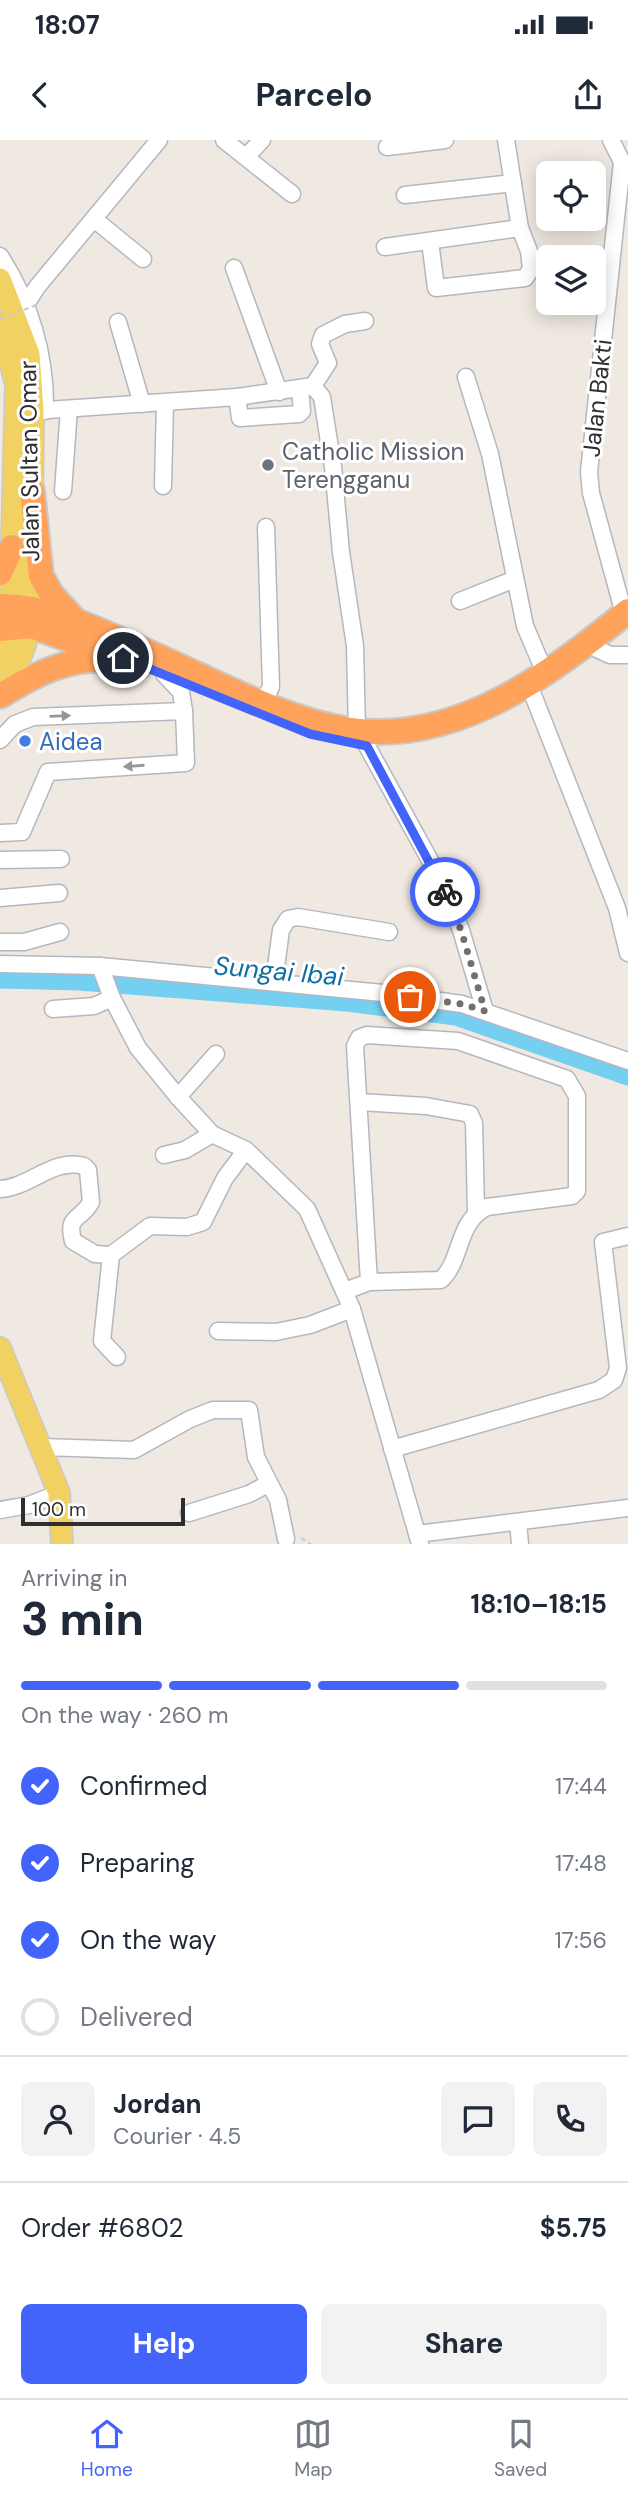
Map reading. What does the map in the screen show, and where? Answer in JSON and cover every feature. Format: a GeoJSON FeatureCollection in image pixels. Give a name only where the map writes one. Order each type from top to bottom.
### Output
{"type":"FeatureCollection","features":[{"type":"Feature","properties":{"kind":"highway"},"geometry":{"type":"LineString","coordinates":[[32,491],[41,576],[52,595],[74,620]]}},
{"type":"Feature","properties":{"kind":"highway"},"geometry":{"type":"LineString","coordinates":[[0,573],[12,547]]}},
{"type":"Feature","properties":{"kind":"highway"},"geometry":{"type":"LineString","coordinates":[[14,616],[310,734],[419,743],[485,722],[533,695],[597,649],[627,616]]}},
{"type":"Feature","properties":{"kind":"highway"},"geometry":{"type":"LineString","coordinates":[[14,616],[74,620],[263,702],[362,738],[426,728],[459,718],[505,698],[627,616]]}},
{"type":"Feature","properties":{"kind":"highway"},"geometry":{"type":"LineString","coordinates":[[0,694],[52,667],[86,659],[108,659],[155,670]]}},
{"type":"Feature","properties":{"kind":"main road","name":"Jalan Sultan Omar"},"geometry":{"type":"LineString","coordinates":[[3,268],[29,354],[12,547],[14,616]]}},
{"type":"Feature","properties":{"kind":"main road","name":"Jalan Sultan Omar"},"geometry":{"type":"LineString","coordinates":[[0,324],[24,408],[32,491],[14,616]]}},
{"type":"Feature","properties":{"kind":"main road"},"geometry":{"type":"LineString","coordinates":[[0,660],[8,645],[14,616]]}},
{"type":"Feature","properties":{"kind":"main road"},"geometry":{"type":"LineString","coordinates":[[0,694],[26,650],[14,616]]}},
{"type":"Feature","properties":{"kind":"main road"},"geometry":{"type":"LineString","coordinates":[[1,1357],[42,1447],[58,1493],[62,1544]]}},
{"type":"Feature","properties":{"kind":"street"},"geometry":{"type":"LineString","coordinates":[[32,305],[45,278],[159,140]]}},
{"type":"Feature","properties":{"kind":"street"},"geometry":{"type":"LineString","coordinates":[[224,140],[292,194]]}},
{"type":"Feature","properties":{"kind":"street"},"geometry":{"type":"LineString","coordinates":[[246,158],[262,140]]}},
{"type":"Feature","properties":{"kind":"street"},"geometry":{"type":"LineString","coordinates":[[387,147],[445,140]]}},
{"type":"Feature","properties":{"kind":"street"},"geometry":{"type":"LineString","coordinates":[[430,241],[436,288],[526,278],[531,269],[529,251],[520,228],[506,140]]}},
{"type":"Feature","properties":{"kind":"street","name":"Jalan Bakti"},"geometry":{"type":"LineString","coordinates":[[611,140],[622,162],[589,472],[591,494],[627,616]]}},
{"type":"Feature","properties":{"kind":"street"},"geometry":{"type":"LineString","coordinates":[[405,195],[513,183]]}},
{"type":"Feature","properties":{"kind":"street"},"geometry":{"type":"LineString","coordinates":[[94,219],[143,259]]}},
{"type":"Feature","properties":{"kind":"street"},"geometry":{"type":"LineString","coordinates":[[386,247],[520,228]]}},
{"type":"Feature","properties":{"kind":"street"},"geometry":{"type":"LineString","coordinates":[[3,268],[27,282],[45,278]]}},
{"type":"Feature","properties":{"kind":"street"},"geometry":{"type":"LineString","coordinates":[[3,268],[32,305],[43,355],[24,408],[69,409],[165,403],[307,388],[322,397],[355,646],[362,738],[438,875],[461,930],[485,1011]]}},
{"type":"Feature","properties":{"kind":"street"},"geometry":{"type":"LineString","coordinates":[[234,268],[279,392]]}},
{"type":"Feature","properties":{"kind":"street"},"geometry":{"type":"LineString","coordinates":[[237,397],[240,418],[299,414],[307,388],[328,363],[320,344],[323,335],[345,324],[365,321]]}},
{"type":"Feature","properties":{"kind":"street"},"geometry":{"type":"LineString","coordinates":[[118,322],[142,404]]}},
{"type":"Feature","properties":{"kind":"street"},"geometry":{"type":"LineString","coordinates":[[466,376],[490,454],[525,626],[545,673]]}},
{"type":"Feature","properties":{"kind":"street"},"geometry":{"type":"LineString","coordinates":[[163,486],[165,403]]}},
{"type":"Feature","properties":{"kind":"street"},"geometry":{"type":"LineString","coordinates":[[63,491],[69,409]]}},
{"type":"Feature","properties":{"kind":"street"},"geometry":{"type":"LineString","coordinates":[[263,702],[271,687],[266,527]]}},
{"type":"Feature","properties":{"kind":"street"},"geometry":{"type":"LineString","coordinates":[[460,601],[515,579]]}},
{"type":"Feature","properties":{"kind":"street"},"geometry":{"type":"LineString","coordinates":[[597,649],[610,655],[628,656]]}},
{"type":"Feature","properties":{"kind":"street"},"geometry":{"type":"LineString","coordinates":[[0,833],[22,832],[48,772],[186,763],[181,692],[155,670]]}},
{"type":"Feature","properties":{"kind":"street"},"geometry":{"type":"LineString","coordinates":[[533,695],[617,908],[628,953]]}},
{"type":"Feature","properties":{"kind":"street"},"geometry":{"type":"LineString","coordinates":[[0,740],[15,724],[33,717],[184,711]]}},
{"type":"Feature","properties":{"kind":"street"},"geometry":{"type":"LineString","coordinates":[[0,823],[17,822],[25,825]]}},
{"type":"Feature","properties":{"kind":"street"},"geometry":{"type":"LineString","coordinates":[[0,860],[61,859]]}},
{"type":"Feature","properties":{"kind":"street"},"geometry":{"type":"LineString","coordinates":[[0,898],[59,893]]}},
{"type":"Feature","properties":{"kind":"street"},"geometry":{"type":"LineString","coordinates":[[274,982],[281,930],[288,919],[298,917],[389,932]]}},
{"type":"Feature","properties":{"kind":"street"},"geometry":{"type":"LineString","coordinates":[[0,942],[24,942],[60,932]]}},
{"type":"Feature","properties":{"kind":"street"},"geometry":{"type":"LineString","coordinates":[[0,964],[101,966],[274,982],[462,1004],[628,1061]]}},
{"type":"Feature","properties":{"kind":"street"},"geometry":{"type":"LineString","coordinates":[[101,966],[112,998],[138,1048],[178,1097],[212,1134],[246,1150],[307,1209],[352,1308],[419,1539],[518,1522],[628,1508]]}},
{"type":"Feature","properties":{"kind":"street"},"geometry":{"type":"LineString","coordinates":[[53,1009],[94,1006],[112,998]]}},
{"type":"Feature","properties":{"kind":"street"},"geometry":{"type":"LineString","coordinates":[[345,1291],[369,1282],[444,1278],[465,1226],[477,1212],[487,1207],[572,1196],[577,1191],[577,1096],[567,1079],[455,1040],[366,1035],[359,1038],[355,1046],[369,1282]]}},
{"type":"Feature","properties":{"kind":"street"},"geometry":{"type":"LineString","coordinates":[[178,1097],[216,1054]]}},
{"type":"Feature","properties":{"kind":"street"},"geometry":{"type":"LineString","coordinates":[[359,1102],[426,1106],[470,1114],[474,1124],[477,1212]]}},
{"type":"Feature","properties":{"kind":"street"},"geometry":{"type":"LineString","coordinates":[[164,1155],[185,1150],[212,1134]]}},
{"type":"Feature","properties":{"kind":"street"},"geometry":{"type":"LineString","coordinates":[[0,1189],[11,1188],[52,1168],[84,1166],[88,1171],[90,1202],[72,1220],[72,1241],[95,1254],[111,1255],[150,1226],[187,1227],[203,1222],[225,1178],[246,1150]]}},
{"type":"Feature","properties":{"kind":"street"},"geometry":{"type":"LineString","coordinates":[[392,1448],[599,1390],[614,1380],[618,1368],[603,1242],[628,1236]]}},
{"type":"Feature","properties":{"kind":"street"},"geometry":{"type":"LineString","coordinates":[[111,1255],[102,1341],[104,1347],[117,1357]]}},
{"type":"Feature","properties":{"kind":"street"},"geometry":{"type":"LineString","coordinates":[[218,1331],[276,1332],[310,1325],[352,1308]]}},
{"type":"Feature","properties":{"kind":"street"},"geometry":{"type":"LineString","coordinates":[[42,1447],[134,1450],[190,1419],[213,1410],[249,1410],[256,1457],[278,1500],[286,1539]]}},
{"type":"Feature","properties":{"kind":"street"},"geometry":{"type":"LineString","coordinates":[[189,1513],[249,1494],[268,1484]]}},
{"type":"Feature","properties":{"kind":"street"},"geometry":{"type":"LineString","coordinates":[[0,1510],[29,1505],[58,1493]]}},
{"type":"Feature","properties":{"kind":"street"},"geometry":{"type":"LineString","coordinates":[[518,1522],[520,1544]]}},
{"type":"Feature","properties":{"kind":"path"},"geometry":{"type":"LineString","coordinates":[[0,319],[32,305]]}},
{"type":"Feature","properties":{"kind":"waterway","name":"Sungai Ibai"},"geometry":{"type":"LineString","coordinates":[[0,979],[79,981],[347,1002],[456,1016],[628,1076]]}},
{"type":"Feature","properties":{"kind":"way so far"},"geometry":{"type":"LineString","coordinates":[[410,997],[462,1004],[485,1011],[461,930],[445,892]]}},
{"type":"Feature","properties":{"kind":"place","name":"Catholic Mission Terengganu"},"geometry":{"type":"Point","coordinates":[268,465]}},
{"type":"Feature","properties":{"kind":"place","name":"Aidea"},"geometry":{"type":"Point","coordinates":[25,741]}},
{"type":"Feature","properties":{"kind":"route"},"geometry":{"type":"LineString","coordinates":[[123,658],[310,734],[367,746],[445,892]]}}]}
